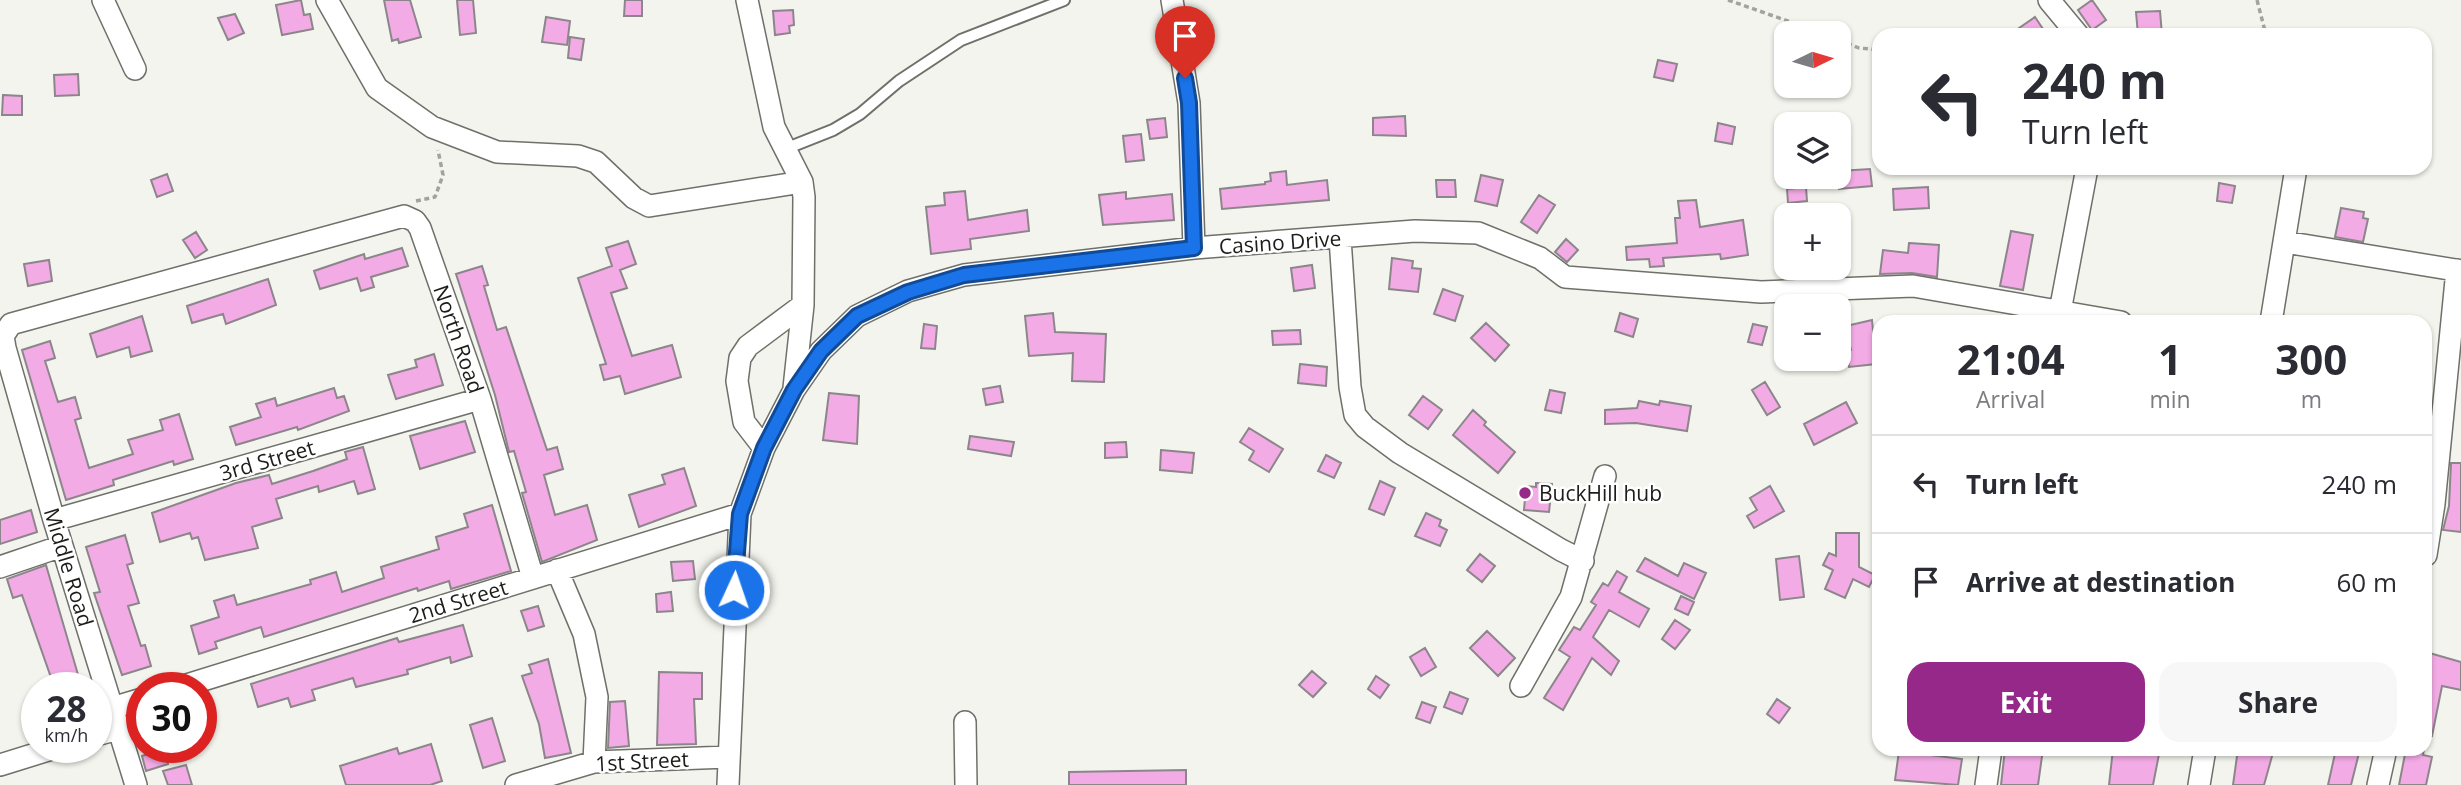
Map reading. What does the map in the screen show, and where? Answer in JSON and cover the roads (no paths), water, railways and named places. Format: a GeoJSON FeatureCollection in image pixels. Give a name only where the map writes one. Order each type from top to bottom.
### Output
{"type":"FeatureCollection","features":[{"type":"Feature","properties":{"kind":"street"},"geometry":{"type":"LineString","coordinates":[[103,0],[135,69]]}},
{"type":"Feature","properties":{"kind":"street"},"geometry":{"type":"LineString","coordinates":[[327,0],[377,88],[432,127],[497,152],[578,156],[596,162],[634,198],[649,206],[802,182]]}},
{"type":"Feature","properties":{"kind":"street"},"geometry":{"type":"LineString","coordinates":[[747,0],[761,78],[774,127],[802,182],[803,305],[794,390]]}},
{"type":"Feature","properties":{"kind":"street"},"geometry":{"type":"LineString","coordinates":[[2049,0],[2072,28]]}},
{"type":"Feature","properties":{"kind":"street"},"geometry":{"type":"LineString","coordinates":[[1172,2],[1189,103],[1194,248]]}},
{"type":"Feature","properties":{"kind":"street"},"geometry":{"type":"LineString","coordinates":[[2059,315],[2086,175]]}},
{"type":"Feature","properties":{"kind":"street"},"geometry":{"type":"LineString","coordinates":[[2272,315],[2295,175]]}},
{"type":"Feature","properties":{"kind":"street","name":"North Road"},"geometry":{"type":"LineString","coordinates":[[3,349],[3,336],[11,324],[404,216],[415,221],[420,228],[480,399],[533,578]]}},
{"type":"Feature","properties":{"kind":"street","name":"Casino Drive"},"geometry":{"type":"LineString","coordinates":[[728,785],[740,514],[764,448],[794,390],[821,351],[857,316],[908,292],[964,275],[1194,248],[1415,231],[1478,233],[1540,258],[1565,277],[1761,292],[1913,286],[2050,315]]}},
{"type":"Feature","properties":{"kind":"street"},"geometry":{"type":"LineString","coordinates":[[1340,238],[1350,387],[1355,415],[1400,453],[1560,551],[1583,561]]}},
{"type":"Feature","properties":{"kind":"street"},"geometry":{"type":"LineString","coordinates":[[2285,242],[2459,271],[2432,517]]}},
{"type":"Feature","properties":{"kind":"street"},"geometry":{"type":"LineString","coordinates":[[764,448],[744,422],[737,382],[740,358],[748,346],[803,305]]}},
{"type":"Feature","properties":{"kind":"street","name":"Middle Road"},"geometry":{"type":"LineString","coordinates":[[3,349],[101,672]]}},
{"type":"Feature","properties":{"kind":"street","name":"3rd Street"},"geometry":{"type":"LineString","coordinates":[[54,520],[480,399]]}},
{"type":"Feature","properties":{"kind":"street"},"geometry":{"type":"LineString","coordinates":[[1521,686],[1571,597],[1605,476]]}},
{"type":"Feature","properties":{"kind":"street","name":"2nd Street"},"geometry":{"type":"LineString","coordinates":[[217,676],[740,514]]}},
{"type":"Feature","properties":{"kind":"street"},"geometry":{"type":"LineString","coordinates":[[0,567],[62,546]]}},
{"type":"Feature","properties":{"kind":"street"},"geometry":{"type":"LineString","coordinates":[[557,570],[584,634],[597,697],[594,762]]}},
{"type":"Feature","properties":{"kind":"street"},"geometry":{"type":"LineString","coordinates":[[112,708],[126,704]]}},
{"type":"Feature","properties":{"kind":"street","name":"Middle Road"},"geometry":{"type":"LineString","coordinates":[[112,708],[136,785]]}},
{"type":"Feature","properties":{"kind":"street"},"geometry":{"type":"LineString","coordinates":[[965,722],[966,785]]}},
{"type":"Feature","properties":{"kind":"street"},"geometry":{"type":"LineString","coordinates":[[112,731],[118,729]]}},
{"type":"Feature","properties":{"kind":"street"},"geometry":{"type":"LineString","coordinates":[[1986,785],[1990,756]]}},
{"type":"Feature","properties":{"kind":"street"},"geometry":{"type":"LineString","coordinates":[[2199,785],[2204,756]]}},
{"type":"Feature","properties":{"kind":"street"},"geometry":{"type":"LineString","coordinates":[[2378,785],[2384,756]]}},
{"type":"Feature","properties":{"kind":"street","name":"1st Street"},"geometry":{"type":"LineString","coordinates":[[516,785],[594,762],[728,757]]}},
{"type":"Feature","properties":{"kind":"street"},"geometry":{"type":"LineString","coordinates":[[0,765],[21,758]]}},
{"type":"Feature","properties":{"kind":"lane"},"geometry":{"type":"LineString","coordinates":[[785,149],[851,119],[899,81],[961,40],[1064,0]]}},
{"type":"Feature","properties":{"kind":"place","name":"BuckHill hub"},"geometry":{"type":"Point","coordinates":[1525,493]}}]}
